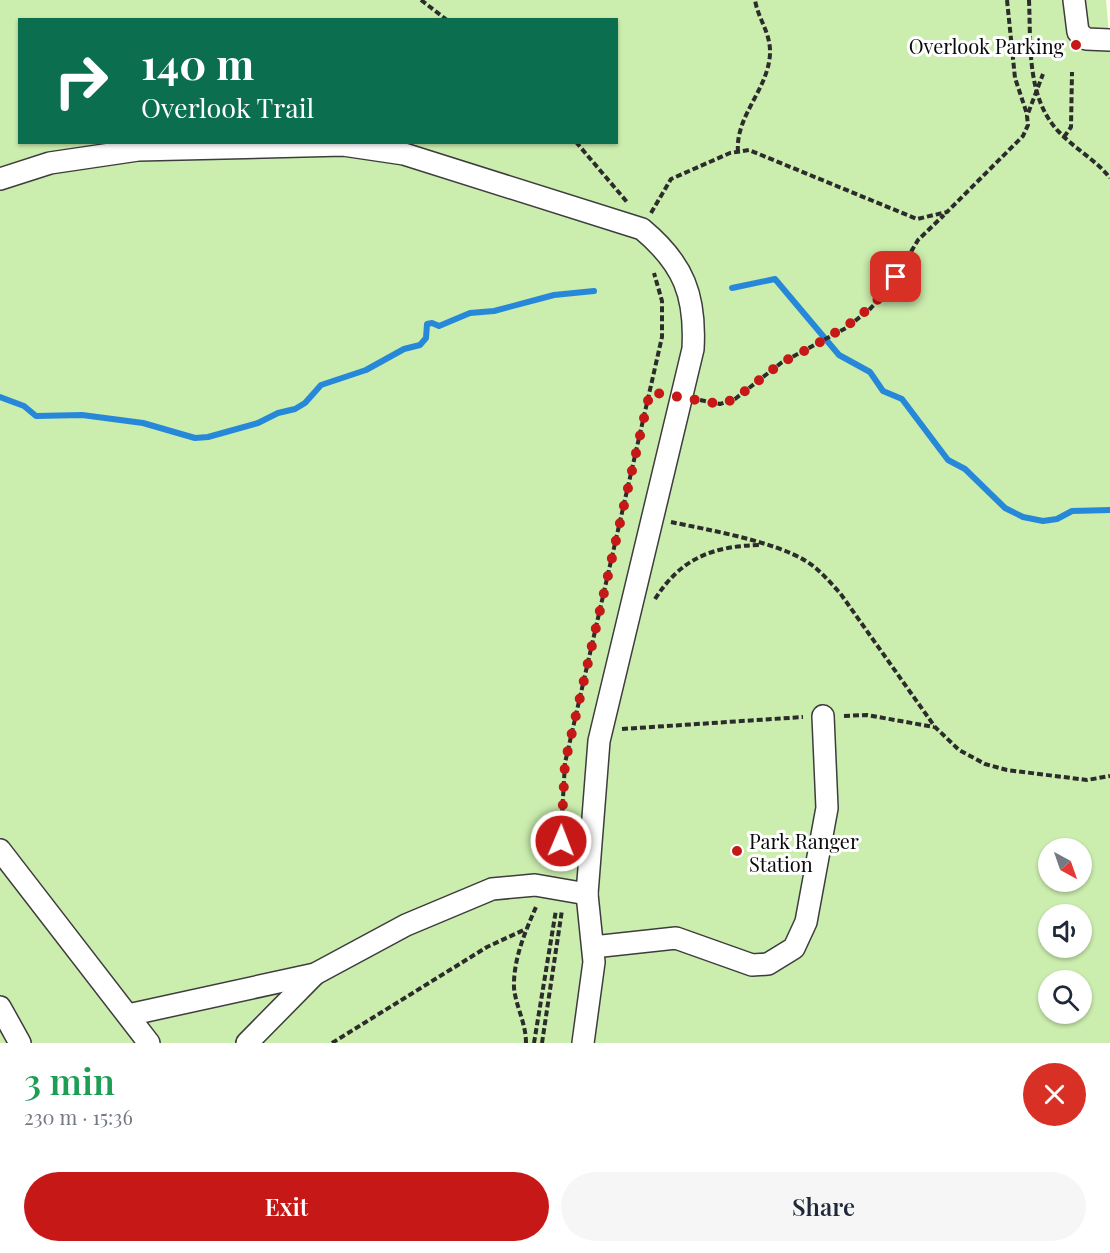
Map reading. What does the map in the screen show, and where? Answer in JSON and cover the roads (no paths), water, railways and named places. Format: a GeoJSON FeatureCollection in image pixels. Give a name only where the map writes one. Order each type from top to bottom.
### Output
{"type":"FeatureCollection","features":[{"type":"Feature","properties":{"kind":"lane"},"geometry":{"type":"LineString","coordinates":[[1074,0],[1078,32],[1086,39],[1110,40]]}},
{"type":"Feature","properties":{"kind":"lane"},"geometry":{"type":"LineString","coordinates":[[0,179],[50,163],[138,150],[343,145],[404,154],[642,230],[671,258],[688,287],[694,319],[693,349],[602,729],[590,832],[586,894],[593,947],[593,972],[583,1043]]}},
{"type":"Feature","properties":{"kind":"lane"},"geometry":{"type":"LineString","coordinates":[[593,947],[676,938],[752,965],[768,964],[794,948],[806,922],[827,808],[823,716]]}},
{"type":"Feature","properties":{"kind":"lane"},"geometry":{"type":"LineString","coordinates":[[0,850],[149,1043]]}},
{"type":"Feature","properties":{"kind":"lane"},"geometry":{"type":"LineString","coordinates":[[128,1015],[315,974],[406,925],[482,892],[506,887],[555,888],[586,894]]}},
{"type":"Feature","properties":{"kind":"lane"},"geometry":{"type":"LineString","coordinates":[[247,1043],[315,974]]}},
{"type":"Feature","properties":{"kind":"lane"},"geometry":{"type":"LineString","coordinates":[[0,1007],[20,1043]]}},
{"type":"Feature","properties":{"kind":"waterway"},"geometry":{"type":"LineString","coordinates":[[732,288],[775,279],[839,355],[870,372],[883,391],[902,399],[948,460],[965,469],[1005,508],[1023,517],[1043,521],[1057,519],[1072,511],[1110,510]]}},
{"type":"Feature","properties":{"kind":"waterway"},"geometry":{"type":"LineString","coordinates":[[0,397],[24,406],[36,416],[82,415],[143,423],[195,438],[208,437],[258,423],[278,413],[295,409],[305,403],[321,385],[366,370],[404,349],[420,345],[426,338],[427,324],[432,323],[439,326],[470,313],[494,311],[554,295],[594,291]]}},
{"type":"Feature","properties":{"kind":"place","name":"Overlook Parking"},"geometry":{"type":"Point","coordinates":[1076,45]}},
{"type":"Feature","properties":{"kind":"place","name":"Park Ranger Station"},"geometry":{"type":"Point","coordinates":[737,851]}}]}
